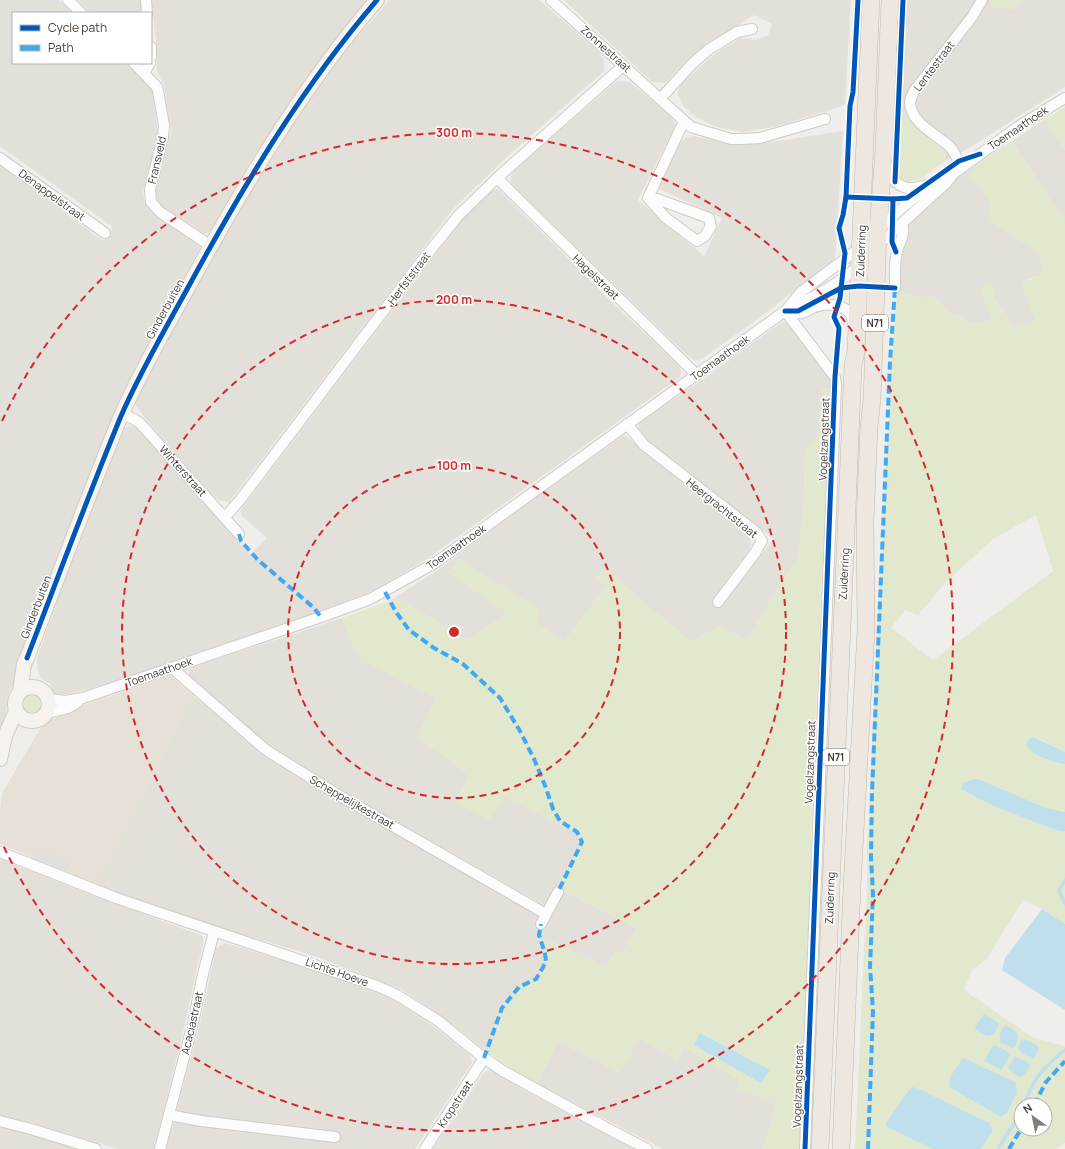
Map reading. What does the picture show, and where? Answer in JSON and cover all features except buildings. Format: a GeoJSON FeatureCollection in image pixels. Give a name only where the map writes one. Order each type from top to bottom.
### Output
{"type":"FeatureCollection","features":[{"type":"Feature","properties":{"kind":"highway","name":"Zuiderring"},"geometry":{"type":"LineString","coordinates":[[841,1149],[852,887],[866,630],[865,521],[869,427],[872,398],[871,0]]}},
{"type":"Feature","properties":{"kind":"highway","name":"Zuiderring"},"geometry":{"type":"LineString","coordinates":[[820,1149],[853,366],[856,351],[860,265],[872,241],[884,149],[890,0]]}},
{"type":"Feature","properties":{"kind":"main road","name":"Ginderbuiten"},"geometry":{"type":"LineString","coordinates":[[21,716],[15,701],[20,691],[24,664],[28,658],[122,414],[155,346],[211,246],[283,126],[331,56],[377,0]]}},
{"type":"Feature","properties":{"kind":"main road"},"geometry":{"type":"LineString","coordinates":[[28,658],[34,687]]}},
{"type":"Feature","properties":{"kind":"main road"},"geometry":{"type":"LineString","coordinates":[[0,759],[4,743],[21,716],[32,721],[37,720],[46,713],[49,704],[49,699],[43,690],[34,687],[24,688],[20,691]]}},
{"type":"Feature","properties":{"kind":"street"},"geometry":{"type":"LineString","coordinates":[[68,0],[80,12]]}},
{"type":"Feature","properties":{"kind":"street"},"geometry":{"type":"LineString","coordinates":[[146,0],[147,12]]}},
{"type":"Feature","properties":{"kind":"street","name":"Zonnestraat"},"geometry":{"type":"LineString","coordinates":[[551,0],[623,66],[661,98],[691,127],[731,139],[760,138],[825,119]]}},
{"type":"Feature","properties":{"kind":"street","name":"Lentestraat"},"geometry":{"type":"LineString","coordinates":[[963,166],[951,148],[938,136],[922,126],[914,115],[910,102],[914,91],[972,17],[982,0]]}},
{"type":"Feature","properties":{"kind":"street"},"geometry":{"type":"LineString","coordinates":[[661,98],[692,64],[708,50],[737,32],[752,30]]}},
{"type":"Feature","properties":{"kind":"street","name":"Fransveld"},"geometry":{"type":"LineString","coordinates":[[135,64],[156,87],[164,125],[163,137],[150,189],[152,202],[160,212],[211,246]]}},
{"type":"Feature","properties":{"kind":"street"},"geometry":{"type":"LineString","coordinates":[[144,73],[149,64]]}},
{"type":"Feature","properties":{"kind":"street","name":"Herfststraat"},"geometry":{"type":"LineString","coordinates":[[225,517],[413,272],[458,216],[497,178],[623,66]]}},
{"type":"Feature","properties":{"kind":"street","name":"Toemaathoek"},"geometry":{"type":"LineString","coordinates":[[785,311],[801,292],[872,241],[902,224],[963,166],[1019,126],[1065,98]]}},
{"type":"Feature","properties":{"kind":"street"},"geometry":{"type":"LineString","coordinates":[[648,198],[684,121]]}},
{"type":"Feature","properties":{"kind":"street","name":"Toemaathoek"},"geometry":{"type":"LineString","coordinates":[[884,149],[887,168],[894,182],[908,188],[936,183]]}},
{"type":"Feature","properties":{"kind":"street","name":"Denappelstraat"},"geometry":{"type":"LineString","coordinates":[[0,158],[105,233]]}},
{"type":"Feature","properties":{"kind":"street","name":"Toemaathoek"},"geometry":{"type":"LineString","coordinates":[[872,241],[898,211],[942,178],[953,174]]}},
{"type":"Feature","properties":{"kind":"street","name":"Hagelstraat"},"geometry":{"type":"LineString","coordinates":[[497,178],[697,375]]}},
{"type":"Feature","properties":{"kind":"street"},"geometry":{"type":"LineString","coordinates":[[648,198],[657,199],[709,218],[711,226],[705,236],[698,241],[666,218],[648,198]]}},
{"type":"Feature","properties":{"kind":"street"},"geometry":{"type":"LineString","coordinates":[[895,288],[896,252],[903,235],[904,229],[902,224]]}},
{"type":"Feature","properties":{"kind":"street","name":"Toemaathoek"},"geometry":{"type":"LineString","coordinates":[[49,699],[66,701],[83,698],[321,617],[385,592],[434,563],[785,311],[807,301],[860,265]]}},
{"type":"Feature","properties":{"kind":"street"},"geometry":{"type":"LineString","coordinates":[[785,311],[802,314],[816,306],[828,304],[838,305],[848,311],[853,322],[853,366]]}},
{"type":"Feature","properties":{"kind":"street","name":"Vogelzangstraat"},"geometry":{"type":"LineString","coordinates":[[785,311],[835,377],[836,381],[805,1149]]}},
{"type":"Feature","properties":{"kind":"street","name":"Winterstraat"},"geometry":{"type":"LineString","coordinates":[[122,414],[132,418],[140,424],[239,534]]}},
{"type":"Feature","properties":{"kind":"street","name":"Heergrachtstraat"},"geometry":{"type":"LineString","coordinates":[[627,424],[644,446],[756,532],[762,541],[755,553],[718,602]]}},
{"type":"Feature","properties":{"kind":"street","name":"Scheppelijkestraat"},"geometry":{"type":"LineString","coordinates":[[172,668],[266,750],[335,793],[546,914]]}},
{"type":"Feature","properties":{"kind":"street","name":"Toemaathoek"},"geometry":{"type":"LineString","coordinates":[[46,713],[68,708],[83,698]]}},
{"type":"Feature","properties":{"kind":"street","name":"Lichte Hoeve"},"geometry":{"type":"LineString","coordinates":[[0,852],[116,898],[377,986],[397,995],[437,1020],[484,1058],[526,1085],[647,1149]]}},
{"type":"Feature","properties":{"kind":"street"},"geometry":{"type":"LineString","coordinates":[[541,924],[558,892]]}},
{"type":"Feature","properties":{"kind":"street","name":"Acaciastraat"},"geometry":{"type":"LineString","coordinates":[[160,1149],[193,1023],[203,974],[214,932]]}},
{"type":"Feature","properties":{"kind":"street","name":"Kropstraat"},"geometry":{"type":"LineString","coordinates":[[425,1149],[484,1058]]}},
{"type":"Feature","properties":{"kind":"street"},"geometry":{"type":"LineString","coordinates":[[169,1115],[201,1121],[335,1137]]}},
{"type":"Feature","properties":{"kind":"street"},"geometry":{"type":"LineString","coordinates":[[0,1121],[96,1149]]}},
{"type":"Feature","properties":{"kind":"shaded area"},"geometry":{"type":"Polygon","coordinates":[[[0,0],[59,0],[72,12],[12,12],[12,64],[127,64],[144,80],[153,92],[158,134],[143,192],[145,204],[151,212],[202,245],[151,340],[17,678],[10,689],[7,700],[6,717],[0,732],[0,165],[103,241],[113,227],[0,146],[0,0]]]}},
{"type":"Feature","properties":{"kind":"shaded area"},"geometry":{"type":"Polygon","coordinates":[[[77,0],[142,0],[143,12],[89,12],[77,0]]]}},
{"type":"Feature","properties":{"kind":"shaded area"},"geometry":{"type":"Polygon","coordinates":[[[151,0],[369,0],[326,52],[254,156],[210,231],[205,234],[162,207],[156,195],[156,187],[171,132],[164,85],[157,72],[156,39],[151,0]]]}},
{"type":"Feature","properties":{"kind":"shaded area"},"geometry":{"type":"Polygon","coordinates":[[[390,0],[539,0],[599,52],[604,61],[604,71],[509,155],[453,209],[229,502],[219,500],[210,493],[150,424],[136,406],[136,402],[162,347],[266,164],[338,59],[390,0]]]}},
{"type":"Feature","properties":{"kind":"shaded area"},"geometry":{"type":"Polygon","coordinates":[[[564,0],[851,0],[845,104],[774,127],[742,132],[716,127],[698,118],[684,107],[677,93],[681,84],[716,53],[740,38],[756,40],[768,35],[772,24],[754,15],[705,45],[688,59],[665,83],[652,82],[564,0]]]}},
{"type":"Feature","properties":{"kind":"shaded area"},"geometry":{"type":"Polygon","coordinates":[[[906,0],[991,0],[992,8],[1004,6],[1012,10],[1025,0],[1065,0],[1065,87],[972,146],[945,161],[945,154],[940,146],[913,126],[902,109],[906,0]]]}},
{"type":"Feature","properties":{"kind":"shaded area"},"geometry":{"type":"Polygon","coordinates":[[[617,81],[630,82],[673,118],[675,126],[638,200],[704,256],[722,218],[659,189],[681,142],[687,137],[695,136],[729,144],[765,143],[843,131],[835,260],[752,323],[703,358],[695,361],[689,357],[511,184],[511,176],[514,170],[617,81]]]}},
{"type":"Feature","properties":{"kind":"shaded area"},"geometry":{"type":"Polygon","coordinates":[[[1045,119],[1065,150],[1065,218],[1061,216],[1012,141],[1045,119]]]}},
{"type":"Feature","properties":{"kind":"shaded area"},"geometry":{"type":"Polygon","coordinates":[[[967,171],[1019,240],[1038,252],[1043,272],[1040,276],[1027,279],[1029,304],[1036,321],[1013,328],[1003,309],[994,299],[993,287],[984,301],[988,306],[991,320],[978,324],[968,321],[959,315],[947,312],[940,302],[934,297],[925,298],[906,294],[897,294],[901,247],[908,226],[927,205],[951,183],[967,171]]]}},
{"type":"Feature","properties":{"kind":"shaded area"},"geometry":{"type":"Polygon","coordinates":[[[498,189],[626,316],[679,365],[681,371],[680,377],[427,559],[372,591],[307,616],[97,687],[68,694],[55,694],[50,684],[42,679],[38,672],[37,658],[97,491],[125,428],[131,426],[137,428],[250,555],[267,538],[242,516],[241,510],[461,221],[492,190],[498,189]]]}},
{"type":"Feature","properties":{"kind":"shaded area"},"geometry":{"type":"Polygon","coordinates":[[[782,322],[791,324],[832,381],[830,389],[823,388],[818,438],[805,452],[804,500],[798,558],[746,640],[721,626],[691,642],[606,570],[606,586],[565,641],[536,623],[460,559],[448,572],[508,613],[467,640],[403,601],[388,602],[438,570],[525,505],[624,435],[748,533],[751,545],[749,551],[711,602],[719,607],[774,539],[643,437],[639,430],[639,423],[705,378],[782,322]]]}},
{"type":"Feature","properties":{"kind":"shaded area"},"geometry":{"type":"Polygon","coordinates":[[[342,618],[354,650],[360,659],[436,698],[417,739],[447,757],[469,776],[455,802],[504,796],[584,837],[555,892],[545,905],[338,789],[269,747],[189,676],[189,672],[193,667],[342,618]]]}},
{"type":"Feature","properties":{"kind":"shaded area"},"geometry":{"type":"Polygon","coordinates":[[[170,675],[194,696],[96,884],[0,844],[0,810],[2,793],[43,724],[69,710],[170,675]]]}},
{"type":"Feature","properties":{"kind":"shaded area"},"geometry":{"type":"Polygon","coordinates":[[[194,696],[266,756],[335,798],[548,921],[554,913],[564,891],[637,928],[621,955],[615,951],[606,967],[540,936],[546,961],[537,979],[519,987],[502,1007],[487,1051],[442,1017],[401,989],[308,954],[168,912],[96,884],[194,696]]]}},
{"type":"Feature","properties":{"kind":"shaded area"},"geometry":{"type":"Polygon","coordinates":[[[36,848],[71,862],[66,871],[31,858],[36,848]]]}},
{"type":"Feature","properties":{"kind":"shaded area"},"geometry":{"type":"Polygon","coordinates":[[[0,859],[91,895],[203,936],[203,945],[186,1020],[154,1149],[118,1149],[33,1123],[0,1117],[0,859]]]}},
{"type":"Feature","properties":{"kind":"shaded area"},"geometry":{"type":"Polygon","coordinates":[[[225,943],[351,982],[396,1001],[433,1026],[470,1055],[472,1063],[415,1149],[166,1149],[199,1028],[216,948],[225,943]]]}},
{"type":"Feature","properties":{"kind":"shaded area"},"geometry":{"type":"Polygon","coordinates":[[[639,1038],[677,1060],[684,1047],[740,1080],[737,1089],[777,1103],[763,1149],[663,1149],[537,1084],[558,1041],[620,1073],[639,1038]]]}},
{"type":"Feature","properties":{"kind":"shaded area"},"geometry":{"type":"Polygon","coordinates":[[[491,1070],[529,1093],[634,1149],[433,1149],[484,1072],[491,1070]]]}},
{"type":"Feature","properties":{"kind":"shaded area"},"geometry":{"type":"Polygon","coordinates":[[[0,1125],[28,1133],[79,1149],[0,1149],[0,1125]]]}},
{"type":"Feature","properties":{"kind":"green space"},"geometry":{"type":"Polygon","coordinates":[[[991,0],[1025,0],[1012,10],[1004,6],[992,8],[991,0]]]}},
{"type":"Feature","properties":{"kind":"green space"},"geometry":{"type":"Polygon","coordinates":[[[1065,107],[1065,150],[1045,119],[1065,107]]]}},
{"type":"Feature","properties":{"kind":"green space"},"geometry":{"type":"Polygon","coordinates":[[[902,109],[917,130],[938,145],[944,155],[945,161],[922,178],[908,182],[898,178],[897,173],[902,109]]]}},
{"type":"Feature","properties":{"kind":"green space"},"geometry":{"type":"Polygon","coordinates":[[[1012,141],[1061,216],[1065,218],[1065,752],[1037,738],[1041,756],[1065,764],[1065,812],[1046,808],[978,779],[962,783],[961,789],[1009,812],[1059,831],[1065,831],[1065,924],[1042,909],[1023,900],[986,960],[972,970],[964,990],[1034,1038],[1065,1046],[1065,1143],[1056,1149],[981,1149],[993,1130],[989,1123],[913,1087],[909,1090],[885,1126],[933,1149],[855,1149],[877,637],[891,371],[897,294],[934,297],[940,302],[947,312],[959,315],[968,321],[978,324],[991,320],[989,309],[980,292],[984,284],[992,284],[994,299],[1003,309],[1013,328],[1036,321],[1021,283],[1039,276],[1043,272],[1038,252],[992,223],[988,211],[990,203],[967,171],[1012,141]],[[1036,515],[993,539],[946,582],[918,615],[905,610],[891,628],[933,660],[1053,571],[1036,515]],[[998,1047],[985,1061],[1001,1070],[1010,1054],[1006,1050],[998,1047]]]}},
{"type":"Feature","properties":{"kind":"green space"},"geometry":{"type":"Polygon","coordinates":[[[823,388],[830,389],[827,491],[821,592],[812,807],[801,1149],[763,1149],[777,1103],[736,1089],[740,1080],[684,1047],[677,1060],[639,1038],[620,1073],[558,1041],[537,1084],[506,1065],[487,1051],[502,1007],[519,987],[537,979],[546,961],[540,936],[606,967],[615,951],[622,954],[637,928],[557,887],[584,837],[504,797],[489,821],[455,802],[469,776],[447,757],[417,739],[436,698],[360,659],[354,651],[342,618],[387,602],[403,601],[467,640],[508,613],[448,572],[460,559],[540,609],[536,623],[565,641],[606,586],[594,577],[606,570],[691,642],[721,626],[746,640],[798,558],[804,500],[805,452],[818,438],[823,388]],[[701,1033],[694,1045],[770,1070],[701,1033]]]}},
{"type":"Feature","properties":{"kind":"green space"},"geometry":{"type":"Polygon","coordinates":[[[32,693],[39,696],[42,703],[39,710],[32,713],[25,710],[22,703],[25,696],[32,693]]]}},
{"type":"Feature","properties":{"kind":"water"},"geometry":{"type":"Polygon","coordinates":[[[1033,737],[1065,752],[1065,764],[1044,758],[1029,749],[1026,745],[1028,740],[1033,737]]]}},
{"type":"Feature","properties":{"kind":"water"},"geometry":{"type":"Polygon","coordinates":[[[975,779],[1046,808],[1065,812],[1065,831],[1059,831],[1009,812],[961,789],[962,783],[975,779]]]}},
{"type":"Feature","properties":{"kind":"water"},"geometry":{"type":"Polygon","coordinates":[[[1042,909],[1065,924],[1065,1010],[1002,970],[1005,958],[1042,909]]]}},
{"type":"Feature","properties":{"kind":"water"},"geometry":{"type":"Polygon","coordinates":[[[984,1014],[999,1023],[995,1032],[991,1036],[979,1032],[975,1027],[984,1014]]]}},
{"type":"Feature","properties":{"kind":"water"},"geometry":{"type":"Polygon","coordinates":[[[1006,1025],[1018,1035],[1016,1045],[1013,1048],[1001,1043],[1000,1040],[1001,1031],[1006,1025]]]}},
{"type":"Feature","properties":{"kind":"water"},"geometry":{"type":"Polygon","coordinates":[[[700,1033],[770,1070],[761,1083],[694,1045],[700,1033]]]}},
{"type":"Feature","properties":{"kind":"water"},"geometry":{"type":"Polygon","coordinates":[[[1024,1039],[1037,1045],[1039,1048],[1035,1057],[1032,1059],[1020,1052],[1018,1048],[1021,1041],[1024,1039]]]}},
{"type":"Feature","properties":{"kind":"water"},"geometry":{"type":"Polygon","coordinates":[[[995,1045],[1006,1050],[1010,1056],[1001,1070],[984,1061],[992,1047],[995,1045]]]}},
{"type":"Feature","properties":{"kind":"water"},"geometry":{"type":"Polygon","coordinates":[[[1015,1057],[1028,1062],[1030,1066],[1021,1077],[1014,1074],[1008,1067],[1015,1057]]]}},
{"type":"Feature","properties":{"kind":"water"},"geometry":{"type":"Polygon","coordinates":[[[963,1058],[1015,1082],[1017,1092],[1015,1097],[1013,1097],[1007,1113],[1001,1117],[949,1087],[950,1077],[963,1058]]]}},
{"type":"Feature","properties":{"kind":"water"},"geometry":{"type":"Polygon","coordinates":[[[913,1087],[989,1123],[993,1130],[981,1149],[933,1149],[885,1126],[909,1090],[913,1087]]]}},
{"type":"Feature","properties":{"kind":"waterway"},"geometry":{"type":"LineString","coordinates":[[1065,880],[1059,890],[1065,904]]}},
{"type":"Feature","properties":{"kind":"waterway"},"geometry":{"type":"LineString","coordinates":[[1027,1097],[1035,1080],[1045,1068],[1065,1050]]}},
{"type":"Feature","properties":{"kind":"waterway"},"geometry":{"type":"LineString","coordinates":[[998,1149],[1013,1125]]}},
{"type":"Feature","properties":{"kind":"marked path"},"geometry":{"type":"LineString","coordinates":[[868,1149],[873,1011],[870,967],[873,895],[871,857],[872,793],[890,362],[895,288]]}},
{"type":"Feature","properties":{"kind":"marked path"},"geometry":{"type":"LineString","coordinates":[[239,534],[241,541],[257,559],[314,608],[321,617]]}},
{"type":"Feature","properties":{"kind":"marked path"},"geometry":{"type":"LineString","coordinates":[[385,592],[396,612],[409,630],[434,648],[463,664],[500,698],[520,731],[534,759],[553,809],[560,821],[577,832],[582,842],[558,892]]}},
{"type":"Feature","properties":{"kind":"marked path"},"geometry":{"type":"LineString","coordinates":[[484,1058],[502,1008],[519,987],[536,979],[546,962],[545,953],[539,935],[541,924]]}},
{"type":"Feature","properties":{"kind":"marked path"},"geometry":{"type":"LineString","coordinates":[[1038,1097],[1046,1082],[1065,1061]]}},
{"type":"Feature","properties":{"kind":"marked path"},"geometry":{"type":"LineString","coordinates":[[1009,1149],[1016,1137]]}},
{"type":"Feature","properties":{"kind":"cycle path"},"geometry":{"type":"LineString","coordinates":[[27,658],[121,416],[154,348],[232,208],[276,136],[324,66],[377,0]]}},
{"type":"Feature","properties":{"kind":"cycle path"},"geometry":{"type":"LineString","coordinates":[[805,1149],[835,377],[839,328],[834,317],[840,298],[845,253],[839,228],[846,197],[850,106],[853,92],[858,0]]}},
{"type":"Feature","properties":{"kind":"cycle path"},"geometry":{"type":"LineString","coordinates":[[895,182],[903,0]]}},
{"type":"Feature","properties":{"kind":"cycle path"},"geometry":{"type":"LineString","coordinates":[[846,197],[893,199],[907,198],[959,161],[980,154]]}},
{"type":"Feature","properties":{"kind":"cycle path"},"geometry":{"type":"LineString","coordinates":[[893,199],[892,242],[896,252]]}},
{"type":"Feature","properties":{"kind":"cycle path"},"geometry":{"type":"LineString","coordinates":[[785,311],[798,311],[841,288],[859,286],[895,288]]}}]}
